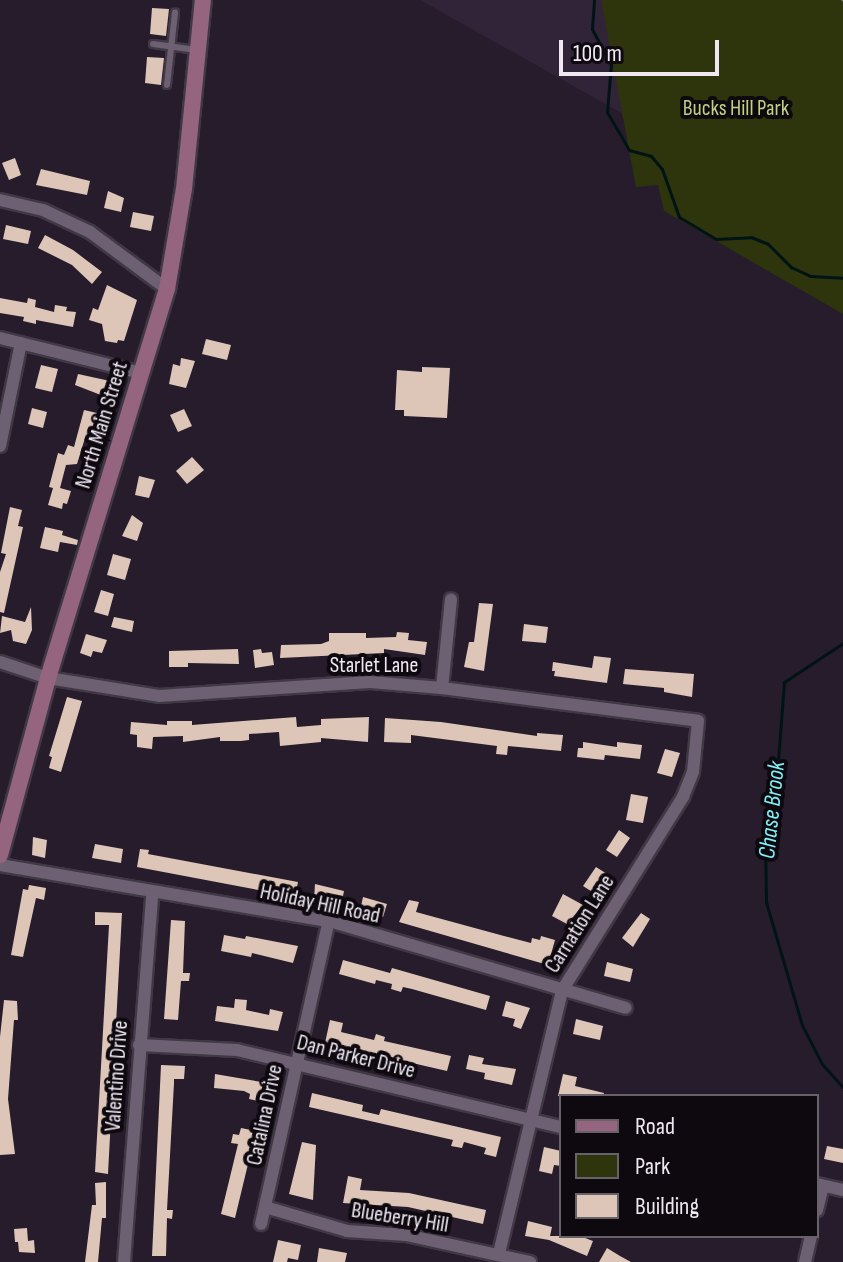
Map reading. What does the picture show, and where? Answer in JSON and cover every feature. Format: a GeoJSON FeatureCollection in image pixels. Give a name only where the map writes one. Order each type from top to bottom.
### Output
{"type":"FeatureCollection","features":[{"type":"Feature","properties":{"kind":"main road","name":"North Main Street"},"geometry":{"type":"LineString","coordinates":[[0,855],[48,678],[167,289],[184,189],[203,0]]}},
{"type":"Feature","properties":{"kind":"street"},"geometry":{"type":"LineString","coordinates":[[0,200],[43,210],[90,232],[167,289]]}},
{"type":"Feature","properties":{"kind":"street"},"geometry":{"type":"LineString","coordinates":[[0,338],[141,373]]}},
{"type":"Feature","properties":{"kind":"street"},"geometry":{"type":"LineString","coordinates":[[0,446],[21,343]]}},
{"type":"Feature","properties":{"kind":"street"},"geometry":{"type":"LineString","coordinates":[[442,688],[451,599]]}},
{"type":"Feature","properties":{"kind":"street","name":"Starlet Lane"},"geometry":{"type":"LineString","coordinates":[[0,662],[48,678],[159,696],[370,682],[442,688],[698,721]]}},
{"type":"Feature","properties":{"kind":"street","name":"Carnation Lane"},"geometry":{"type":"LineString","coordinates":[[499,1253],[562,991],[683,797],[693,772],[698,721]]}},
{"type":"Feature","properties":{"kind":"street","name":"Holiday Hill Road"},"geometry":{"type":"LineString","coordinates":[[0,865],[152,894],[329,921],[626,1008]]}},
{"type":"Feature","properties":{"kind":"street","name":"Valentino Drive"},"geometry":{"type":"LineString","coordinates":[[124,1262],[152,894]]}},
{"type":"Feature","properties":{"kind":"street","name":"Catalina Drive"},"geometry":{"type":"LineString","coordinates":[[261,1224],[329,921]]}},
{"type":"Feature","properties":{"kind":"street","name":"Dan Parker Drive"},"geometry":{"type":"LineString","coordinates":[[139,1045],[237,1050],[559,1127]]}},
{"type":"Feature","properties":{"kind":"street"},"geometry":{"type":"LineString","coordinates":[[820,1185],[843,1190]]}},
{"type":"Feature","properties":{"kind":"street","name":"Blueberry Hill"},"geometry":{"type":"LineString","coordinates":[[265,1207],[347,1231],[406,1235],[530,1262]]}},
{"type":"Feature","properties":{"kind":"street"},"geometry":{"type":"LineString","coordinates":[[805,1262],[811,1238]]}},
{"type":"Feature","properties":{"kind":"lane"},"geometry":{"type":"LineString","coordinates":[[167,85],[175,12]]}},
{"type":"Feature","properties":{"kind":"lane"},"geometry":{"type":"LineString","coordinates":[[153,44],[197,50]]}},
{"type":"Feature","properties":{"kind":"shaded area"},"geometry":{"type":"Polygon","coordinates":[[[420,0],[601,0],[625,115],[420,0]]]}},
{"type":"Feature","properties":{"kind":"green space","name":"Bucks Hill Park"},"geometry":{"type":"Polygon","coordinates":[[[601,0],[843,0],[843,314],[664,211],[658,185],[636,187],[601,0]]]}},
{"type":"Feature","properties":{"kind":"building"},"geometry":{"type":"Polygon","coordinates":[[[152,8],[169,9],[166,36],[150,34],[152,8]]]}},
{"type":"Feature","properties":{"kind":"building"},"geometry":{"type":"Polygon","coordinates":[[[147,57],[164,58],[161,85],[145,83],[147,57]]]}},
{"type":"Feature","properties":{"kind":"building"},"geometry":{"type":"Polygon","coordinates":[[[15,158],[21,175],[9,180],[2,163],[15,158]]]}},
{"type":"Feature","properties":{"kind":"building"},"geometry":{"type":"Polygon","coordinates":[[[41,169],[90,181],[87,195],[36,185],[41,169]]]}},
{"type":"Feature","properties":{"kind":"building"},"geometry":{"type":"Polygon","coordinates":[[[108,191],[124,198],[121,212],[104,208],[108,191]]]}},
{"type":"Feature","properties":{"kind":"building"},"geometry":{"type":"Polygon","coordinates":[[[133,212],[154,216],[151,231],[130,227],[133,212]]]}},
{"type":"Feature","properties":{"kind":"building"},"geometry":{"type":"Polygon","coordinates":[[[6,225],[31,231],[28,244],[3,239],[6,225]]]}},
{"type":"Feature","properties":{"kind":"building"},"geometry":{"type":"Polygon","coordinates":[[[45,235],[73,250],[102,272],[92,284],[72,265],[38,248],[45,235]]]}},
{"type":"Feature","properties":{"kind":"building"},"geometry":{"type":"Polygon","coordinates":[[[107,285],[137,300],[124,341],[118,340],[117,343],[105,341],[102,324],[89,320],[93,308],[98,310],[107,285]]]}},
{"type":"Feature","properties":{"kind":"building"},"geometry":{"type":"Polygon","coordinates":[[[0,298],[27,303],[28,298],[36,300],[35,307],[54,312],[55,305],[67,307],[66,311],[76,312],[73,327],[36,320],[36,324],[23,321],[24,317],[0,313],[0,298]]]}},
{"type":"Feature","properties":{"kind":"building"},"geometry":{"type":"Polygon","coordinates":[[[206,339],[231,345],[227,360],[202,354],[206,339]]]}},
{"type":"Feature","properties":{"kind":"building"},"geometry":{"type":"Polygon","coordinates":[[[181,358],[195,361],[186,388],[169,384],[173,364],[180,366],[181,358]]]}},
{"type":"Feature","properties":{"kind":"building"},"geometry":{"type":"Polygon","coordinates":[[[41,365],[58,369],[52,392],[35,388],[41,365]]]}},
{"type":"Feature","properties":{"kind":"building"},"geometry":{"type":"Polygon","coordinates":[[[422,367],[450,368],[447,418],[404,416],[404,410],[395,410],[397,370],[422,372],[422,367]]]}},
{"type":"Feature","properties":{"kind":"building"},"geometry":{"type":"Polygon","coordinates":[[[78,374],[110,381],[106,397],[75,385],[78,374]]]}},
{"type":"Feature","properties":{"kind":"building"},"geometry":{"type":"Polygon","coordinates":[[[32,408],[47,412],[43,428],[28,424],[32,408]]]}},
{"type":"Feature","properties":{"kind":"building"},"geometry":{"type":"Polygon","coordinates":[[[184,409],[192,426],[178,432],[170,415],[184,409]]]}},
{"type":"Feature","properties":{"kind":"building"},"geometry":{"type":"Polygon","coordinates":[[[84,410],[97,413],[92,440],[85,438],[77,464],[66,465],[60,488],[71,491],[67,504],[63,503],[62,509],[48,505],[53,488],[49,487],[58,453],[64,455],[68,445],[74,447],[84,410]]]}},
{"type":"Feature","properties":{"kind":"building"},"geometry":{"type":"Polygon","coordinates":[[[192,457],[204,470],[187,484],[176,471],[192,457]]]}},
{"type":"Feature","properties":{"kind":"building"},"geometry":{"type":"Polygon","coordinates":[[[139,476],[155,480],[149,498],[135,495],[139,476]]]}},
{"type":"Feature","properties":{"kind":"building"},"geometry":{"type":"Polygon","coordinates":[[[10,507],[22,510],[18,526],[23,527],[4,613],[0,612],[0,572],[6,554],[1,553],[10,507]]]}},
{"type":"Feature","properties":{"kind":"building"},"geometry":{"type":"Polygon","coordinates":[[[132,515],[143,523],[137,541],[122,536],[132,515]]]}},
{"type":"Feature","properties":{"kind":"building"},"geometry":{"type":"Polygon","coordinates":[[[45,527],[63,531],[62,535],[78,540],[77,545],[60,542],[58,552],[40,548],[45,527]]]}},
{"type":"Feature","properties":{"kind":"building"},"geometry":{"type":"Polygon","coordinates":[[[113,554],[131,559],[125,580],[107,575],[113,554]]]}},
{"type":"Feature","properties":{"kind":"building"},"geometry":{"type":"Polygon","coordinates":[[[101,590],[114,594],[108,616],[94,612],[101,590]]]}},
{"type":"Feature","properties":{"kind":"building"},"geometry":{"type":"Polygon","coordinates":[[[479,603],[493,604],[484,671],[464,667],[469,642],[474,642],[479,603]]]}},
{"type":"Feature","properties":{"kind":"building"},"geometry":{"type":"Polygon","coordinates":[[[31,607],[32,630],[26,644],[13,641],[11,630],[0,633],[2,616],[25,622],[31,607]]]}},
{"type":"Feature","properties":{"kind":"building"},"geometry":{"type":"Polygon","coordinates":[[[114,617],[134,621],[132,632],[111,627],[114,617]]]}},
{"type":"Feature","properties":{"kind":"building"},"geometry":{"type":"Polygon","coordinates":[[[524,624],[548,627],[546,643],[522,641],[524,624]]]}},
{"type":"Feature","properties":{"kind":"building"},"geometry":{"type":"Polygon","coordinates":[[[397,632],[409,633],[408,640],[427,642],[425,655],[384,649],[384,653],[280,658],[281,645],[321,644],[329,641],[329,633],[366,633],[366,638],[396,637],[397,632]]]}},
{"type":"Feature","properties":{"kind":"building"},"geometry":{"type":"Polygon","coordinates":[[[86,634],[107,640],[102,653],[93,651],[91,657],[80,653],[86,634]]]}},
{"type":"Feature","properties":{"kind":"building"},"geometry":{"type":"Polygon","coordinates":[[[238,649],[239,664],[188,663],[188,667],[169,667],[169,651],[238,649]]]}},
{"type":"Feature","properties":{"kind":"building"},"geometry":{"type":"Polygon","coordinates":[[[261,649],[262,653],[272,652],[274,665],[255,668],[253,650],[261,649]]]}},
{"type":"Feature","properties":{"kind":"building"},"geometry":{"type":"Polygon","coordinates":[[[594,656],[611,658],[607,683],[554,676],[553,662],[592,668],[594,656]]]}},
{"type":"Feature","properties":{"kind":"building"},"geometry":{"type":"Polygon","coordinates":[[[625,669],[694,674],[692,697],[664,692],[664,688],[623,684],[625,669]]]}},
{"type":"Feature","properties":{"kind":"building"},"geometry":{"type":"Polygon","coordinates":[[[67,697],[82,701],[61,772],[49,768],[52,757],[49,756],[67,697]]]}},
{"type":"Feature","properties":{"kind":"building"},"geometry":{"type":"Polygon","coordinates":[[[296,717],[297,727],[321,725],[321,719],[369,717],[368,742],[321,738],[321,742],[280,746],[279,732],[249,734],[249,740],[241,741],[220,741],[220,737],[183,742],[183,736],[153,737],[152,749],[137,747],[137,735],[130,734],[131,722],[167,725],[167,721],[192,721],[192,725],[296,717]]]}},
{"type":"Feature","properties":{"kind":"building"},"geometry":{"type":"Polygon","coordinates":[[[385,718],[441,722],[537,736],[537,733],[563,735],[561,751],[508,746],[507,755],[496,754],[497,746],[411,735],[411,743],[384,742],[385,718]]]}},
{"type":"Feature","properties":{"kind":"building"},"geometry":{"type":"Polygon","coordinates":[[[583,742],[617,747],[617,742],[642,745],[640,759],[605,755],[604,760],[577,757],[578,748],[583,748],[583,742]]]}},
{"type":"Feature","properties":{"kind":"building"},"geometry":{"type":"Polygon","coordinates":[[[665,749],[680,753],[672,777],[657,773],[665,749]]]}},
{"type":"Feature","properties":{"kind":"building"},"geometry":{"type":"Polygon","coordinates":[[[631,794],[648,797],[643,823],[626,820],[631,794]]]}},
{"type":"Feature","properties":{"kind":"building"},"geometry":{"type":"Polygon","coordinates":[[[619,830],[630,838],[617,857],[606,850],[619,830]]]}},
{"type":"Feature","properties":{"kind":"building"},"geometry":{"type":"Polygon","coordinates":[[[33,837],[47,840],[45,858],[32,855],[33,837]]]}},
{"type":"Feature","properties":{"kind":"building"},"geometry":{"type":"Polygon","coordinates":[[[95,844],[123,849],[121,863],[92,858],[95,844]]]}},
{"type":"Feature","properties":{"kind":"building"},"geometry":{"type":"Polygon","coordinates":[[[140,849],[149,850],[148,854],[298,882],[295,897],[137,867],[140,849]]]}},
{"type":"Feature","properties":{"kind":"building"},"geometry":{"type":"Polygon","coordinates":[[[596,867],[607,874],[594,893],[583,886],[596,867]]]}},
{"type":"Feature","properties":{"kind":"building"},"geometry":{"type":"Polygon","coordinates":[[[315,884],[344,891],[341,906],[314,900],[315,884]]]}},
{"type":"Feature","properties":{"kind":"building"},"geometry":{"type":"Polygon","coordinates":[[[29,885],[46,888],[44,900],[36,898],[23,957],[11,955],[23,889],[28,890],[29,885]]]}},
{"type":"Feature","properties":{"kind":"building"},"geometry":{"type":"Polygon","coordinates":[[[563,894],[583,905],[567,924],[552,916],[563,894]]]}},
{"type":"Feature","properties":{"kind":"building"},"geometry":{"type":"Polygon","coordinates":[[[363,897],[387,904],[383,917],[360,911],[363,897]]]}},
{"type":"Feature","properties":{"kind":"building"},"geometry":{"type":"Polygon","coordinates":[[[409,900],[419,902],[416,912],[531,943],[532,938],[540,940],[541,936],[555,940],[548,965],[399,922],[409,900]]]}},
{"type":"Feature","properties":{"kind":"building"},"geometry":{"type":"Polygon","coordinates":[[[95,912],[122,913],[108,1174],[95,1172],[109,925],[95,925],[95,912]]]}},
{"type":"Feature","properties":{"kind":"building"},"geometry":{"type":"Polygon","coordinates":[[[641,913],[650,919],[633,947],[622,938],[641,913]]]}},
{"type":"Feature","properties":{"kind":"building"},"geometry":{"type":"Polygon","coordinates":[[[171,920],[185,921],[183,973],[190,973],[189,981],[181,981],[178,1020],[164,1019],[171,920]]]}},
{"type":"Feature","properties":{"kind":"building"},"geometry":{"type":"Polygon","coordinates":[[[224,935],[298,946],[293,963],[252,953],[251,957],[221,951],[224,935]]]}},
{"type":"Feature","properties":{"kind":"building"},"geometry":{"type":"Polygon","coordinates":[[[343,960],[390,973],[392,968],[490,996],[486,1010],[403,987],[401,992],[391,989],[392,984],[376,980],[375,984],[339,974],[343,960]]]}},
{"type":"Feature","properties":{"kind":"building"},"geometry":{"type":"Polygon","coordinates":[[[607,962],[633,969],[630,982],[604,976],[607,962]]]}},
{"type":"Feature","properties":{"kind":"building"},"geometry":{"type":"Polygon","coordinates":[[[235,999],[247,1000],[246,1010],[269,1015],[270,1009],[283,1012],[278,1031],[215,1021],[217,1006],[234,1008],[235,999]]]}},
{"type":"Feature","properties":{"kind":"building"},"geometry":{"type":"Polygon","coordinates":[[[4,1000],[17,1001],[18,1020],[14,1020],[8,1099],[15,1154],[0,1155],[0,1037],[4,1000]]]}},
{"type":"Feature","properties":{"kind":"building"},"geometry":{"type":"Polygon","coordinates":[[[506,1001],[530,1008],[521,1029],[513,1026],[515,1019],[502,1016],[506,1001]]]}},
{"type":"Feature","properties":{"kind":"building"},"geometry":{"type":"Polygon","coordinates":[[[576,1019],[603,1026],[600,1040],[573,1034],[576,1019]]]}},
{"type":"Feature","properties":{"kind":"building"},"geometry":{"type":"Polygon","coordinates":[[[330,1020],[343,1023],[341,1032],[374,1040],[376,1034],[385,1037],[384,1041],[451,1056],[447,1071],[325,1043],[330,1020]]]}},
{"type":"Feature","properties":{"kind":"building"},"geometry":{"type":"Polygon","coordinates":[[[469,1055],[484,1058],[482,1064],[516,1069],[512,1085],[484,1079],[485,1073],[466,1069],[469,1055]]]}},
{"type":"Feature","properties":{"kind":"building"},"geometry":{"type":"Polygon","coordinates":[[[161,1065],[185,1066],[184,1079],[174,1079],[167,1210],[173,1210],[172,1219],[167,1218],[166,1256],[152,1256],[161,1065]]]}},
{"type":"Feature","properties":{"kind":"building"},"geometry":{"type":"Polygon","coordinates":[[[215,1074],[267,1083],[262,1102],[249,1099],[250,1094],[244,1091],[214,1088],[215,1074]]]}},
{"type":"Feature","properties":{"kind":"building"},"geometry":{"type":"Polygon","coordinates":[[[563,1074],[577,1077],[575,1086],[604,1093],[559,1094],[563,1074]]]}},
{"type":"Feature","properties":{"kind":"building"},"geometry":{"type":"Polygon","coordinates":[[[312,1093],[363,1105],[362,1111],[379,1115],[381,1109],[501,1137],[496,1157],[484,1154],[486,1148],[464,1142],[462,1148],[451,1146],[453,1140],[309,1107],[312,1093]]]}},
{"type":"Feature","properties":{"kind":"building"},"geometry":{"type":"Polygon","coordinates":[[[241,1128],[256,1131],[235,1218],[221,1214],[238,1144],[231,1143],[233,1134],[239,1135],[241,1128]]]}},
{"type":"Feature","properties":{"kind":"building"},"geometry":{"type":"Polygon","coordinates":[[[302,1142],[316,1145],[313,1200],[289,1194],[302,1142]]]}},
{"type":"Feature","properties":{"kind":"building"},"geometry":{"type":"Polygon","coordinates":[[[827,1146],[843,1149],[843,1163],[824,1159],[827,1146]]]}},
{"type":"Feature","properties":{"kind":"building"},"geometry":{"type":"Polygon","coordinates":[[[544,1147],[559,1151],[559,1166],[554,1165],[552,1174],[539,1171],[544,1147]]]}},
{"type":"Feature","properties":{"kind":"building"},"geometry":{"type":"Polygon","coordinates":[[[348,1176],[362,1179],[360,1190],[409,1193],[486,1210],[483,1224],[408,1207],[343,1203],[348,1176]]]}},
{"type":"Feature","properties":{"kind":"building"},"geometry":{"type":"Polygon","coordinates":[[[106,1182],[106,1218],[102,1218],[98,1262],[85,1262],[92,1205],[96,1205],[95,1183],[106,1182]]]}},
{"type":"Feature","properties":{"kind":"building"},"geometry":{"type":"Polygon","coordinates":[[[528,1221],[552,1227],[550,1236],[593,1241],[587,1256],[549,1240],[525,1236],[528,1221]]]}},
{"type":"Feature","properties":{"kind":"building"},"geometry":{"type":"Polygon","coordinates":[[[27,1228],[28,1241],[34,1240],[35,1253],[19,1252],[18,1242],[15,1242],[14,1229],[27,1228]]]}},
{"type":"Feature","properties":{"kind":"building"},"geometry":{"type":"Polygon","coordinates":[[[278,1240],[301,1245],[298,1260],[288,1258],[287,1262],[273,1262],[278,1240]]]}},
{"type":"Feature","properties":{"kind":"building"},"geometry":{"type":"Polygon","coordinates":[[[319,1248],[347,1253],[345,1262],[317,1262],[319,1248]]]}},
{"type":"Feature","properties":{"kind":"building"},"geometry":{"type":"Polygon","coordinates":[[[607,1248],[620,1256],[631,1262],[599,1262],[607,1248]]]}},
{"type":"Feature","properties":{"kind":"waterway","name":"Chase Brook"},"geometry":{"type":"LineString","coordinates":[[594,0],[592,29],[611,64],[607,112],[629,150],[651,156],[662,169],[679,217],[716,239],[751,237],[768,244],[791,267],[810,276],[843,278]]}},
{"type":"Feature","properties":{"kind":"waterway","name":"Chase Brook"},"geometry":{"type":"LineString","coordinates":[[843,643],[784,682],[776,786],[765,842],[766,902],[802,1025],[822,1064],[843,1087]]}}]}
